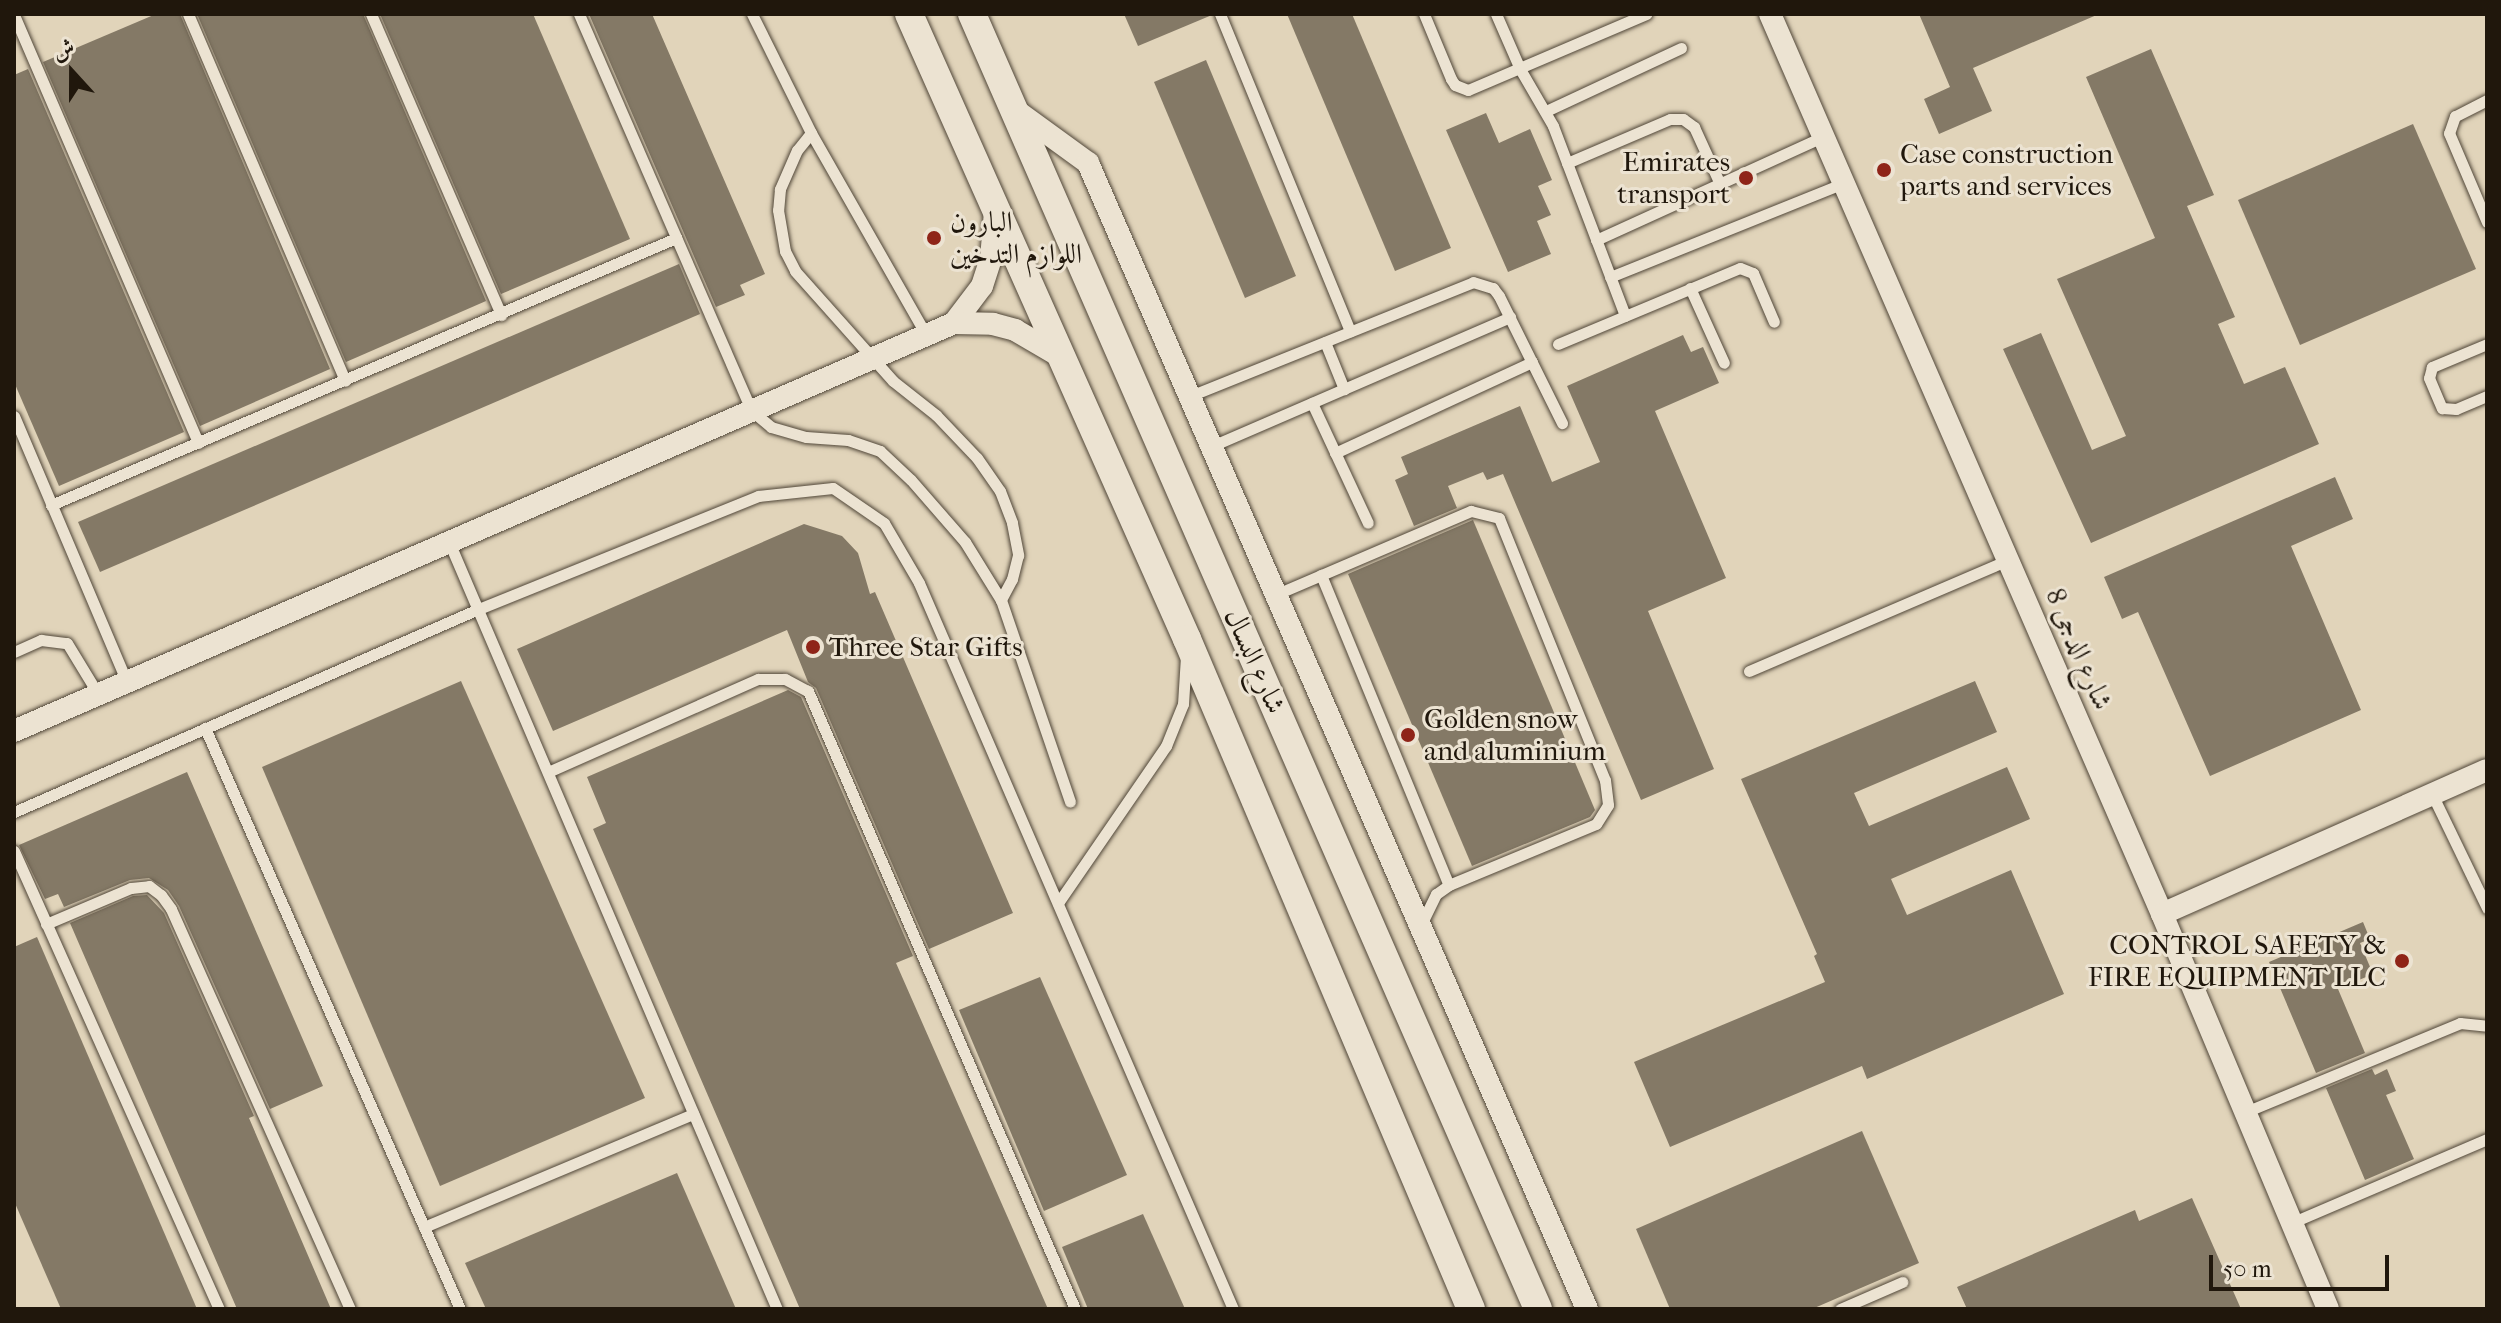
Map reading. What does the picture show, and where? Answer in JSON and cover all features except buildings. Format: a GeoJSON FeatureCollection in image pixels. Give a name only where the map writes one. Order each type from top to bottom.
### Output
{"type":"FeatureCollection","features":[{"type":"Feature","properties":{"kind":"street","name":"شارع البسال"},"geometry":{"type":"LineString","coordinates":[[909,14],[1058,355],[1187,639],[1471,1309]]}},
{"type":"Feature","properties":{"kind":"street","name":"شارع الدجى 8"},"geometry":{"type":"LineString","coordinates":[[1770,14],[2162,914],[2243,1113],[2328,1309]]}},
{"type":"Feature","properties":{"kind":"street","name":"شارع البسال"},"geometry":{"type":"LineString","coordinates":[[977,18],[1538,1309]]}},
{"type":"Feature","properties":{"kind":"street"},"geometry":{"type":"LineString","coordinates":[[1014,109],[1088,163],[1422,923],[1587,1309]]}},
{"type":"Feature","properties":{"kind":"street"},"geometry":{"type":"LineString","coordinates":[[954,323],[982,286],[991,259],[995,211]]}},
{"type":"Feature","properties":{"kind":"street"},"geometry":{"type":"LineString","coordinates":[[14,731],[954,323],[993,324],[1015,330],[1058,355]]}},
{"type":"Feature","properties":{"kind":"street"},"geometry":{"type":"LineString","coordinates":[[2162,914],[2487,770]]}},
{"type":"Feature","properties":{"kind":"lane"},"geometry":{"type":"LineString","coordinates":[[188,14],[345,381]]}},
{"type":"Feature","properties":{"kind":"lane"},"geometry":{"type":"LineString","coordinates":[[371,14],[501,315]]}},
{"type":"Feature","properties":{"kind":"lane"},"geometry":{"type":"LineString","coordinates":[[579,14],[752,411],[771,427],[806,437],[848,440],[880,451],[911,480],[965,542],[1001,600],[1070,801]]}},
{"type":"Feature","properties":{"kind":"lane"},"geometry":{"type":"LineString","coordinates":[[752,14],[811,133],[926,335]]}},
{"type":"Feature","properties":{"kind":"lane"},"geometry":{"type":"LineString","coordinates":[[1220,14],[1350,331]]}},
{"type":"Feature","properties":{"kind":"lane"},"geometry":{"type":"LineString","coordinates":[[1424,14],[1451,79],[1461,89],[1475,89],[1646,14]]}},
{"type":"Feature","properties":{"kind":"lane"},"geometry":{"type":"LineString","coordinates":[[1496,14],[1520,69],[1546,111],[1625,316]]}},
{"type":"Feature","properties":{"kind":"lane"},"geometry":{"type":"LineString","coordinates":[[14,15],[198,443]]}},
{"type":"Feature","properties":{"kind":"lane"},"geometry":{"type":"LineString","coordinates":[[1546,111],[1681,48]]}},
{"type":"Feature","properties":{"kind":"lane"},"geometry":{"type":"LineString","coordinates":[[2487,100],[2455,116],[2449,133],[2487,222]]}},
{"type":"Feature","properties":{"kind":"lane"},"geometry":{"type":"LineString","coordinates":[[1567,163],[1670,119],[1683,119],[1694,127],[1720,184]]}},
{"type":"Feature","properties":{"kind":"lane"},"geometry":{"type":"LineString","coordinates":[[811,133],[797,150],[783,178],[778,210],[779,231],[795,271],[873,359],[977,458],[1000,491],[1012,523],[1018,555],[1012,579],[1001,600]]}},
{"type":"Feature","properties":{"kind":"lane"},"geometry":{"type":"LineString","coordinates":[[1596,240],[1824,136]]}},
{"type":"Feature","properties":{"kind":"lane"},"geometry":{"type":"LineString","coordinates":[[1610,277],[1844,183]]}},
{"type":"Feature","properties":{"kind":"lane"},"geometry":{"type":"LineString","coordinates":[[51,505],[676,238]]}},
{"type":"Feature","properties":{"kind":"lane"},"geometry":{"type":"LineString","coordinates":[[1558,344],[1735,269],[1750,270],[1774,322]]}},
{"type":"Feature","properties":{"kind":"lane"},"geometry":{"type":"LineString","coordinates":[[1190,396],[1473,282],[1493,288],[1562,423]]}},
{"type":"Feature","properties":{"kind":"lane"},"geometry":{"type":"LineString","coordinates":[[1690,288],[1724,363]]}},
{"type":"Feature","properties":{"kind":"lane"},"geometry":{"type":"LineString","coordinates":[[1212,446],[1510,317]]}},
{"type":"Feature","properties":{"kind":"lane"},"geometry":{"type":"LineString","coordinates":[[1325,342],[1344,389]]}},
{"type":"Feature","properties":{"kind":"lane"},"geometry":{"type":"LineString","coordinates":[[2487,344],[2432,367],[2429,378],[2442,408],[2456,409],[2487,396]]}},
{"type":"Feature","properties":{"kind":"lane"},"geometry":{"type":"LineString","coordinates":[[1335,453],[1532,362]]}},
{"type":"Feature","properties":{"kind":"lane"},"geometry":{"type":"LineString","coordinates":[[1312,403],[1368,523]]}},
{"type":"Feature","properties":{"kind":"lane"},"geometry":{"type":"LineString","coordinates":[[14,416],[127,682]]}},
{"type":"Feature","properties":{"kind":"lane"},"geometry":{"type":"LineString","coordinates":[[14,812],[476,610],[758,496],[833,488],[884,523],[919,583],[1233,1309]]}},
{"type":"Feature","properties":{"kind":"lane"},"geometry":{"type":"LineString","coordinates":[[1277,594],[1471,511],[1499,518],[1605,780],[1608,805],[1596,824],[1449,885],[1436,894],[1422,923]]}},
{"type":"Feature","properties":{"kind":"lane"},"geometry":{"type":"LineString","coordinates":[[449,542],[777,1309]]}},
{"type":"Feature","properties":{"kind":"lane"},"geometry":{"type":"LineString","coordinates":[[1749,671],[2008,560]]}},
{"type":"Feature","properties":{"kind":"lane"},"geometry":{"type":"LineString","coordinates":[[1321,575],[1449,885]]}},
{"type":"Feature","properties":{"kind":"lane"},"geometry":{"type":"LineString","coordinates":[[1058,903],[1166,746],[1183,704],[1187,639]]}},
{"type":"Feature","properties":{"kind":"lane"},"geometry":{"type":"LineString","coordinates":[[14,652],[41,640],[67,643],[98,694]]}},
{"type":"Feature","properties":{"kind":"lane"},"geometry":{"type":"LineString","coordinates":[[548,772],[758,679],[785,679],[808,691],[1075,1309]]}},
{"type":"Feature","properties":{"kind":"lane"},"geometry":{"type":"LineString","coordinates":[[205,728],[460,1309]]}},
{"type":"Feature","properties":{"kind":"lane"},"geometry":{"type":"LineString","coordinates":[[2432,794],[2487,908]]}},
{"type":"Feature","properties":{"kind":"lane"},"geometry":{"type":"LineString","coordinates":[[14,851],[219,1309]]}},
{"type":"Feature","properties":{"kind":"lane"},"geometry":{"type":"LineString","coordinates":[[46,924],[131,888],[149,886],[161,895],[171,909],[350,1309]]}},
{"type":"Feature","properties":{"kind":"lane"},"geometry":{"type":"LineString","coordinates":[[2243,1113],[2460,1023],[2487,1026]]}},
{"type":"Feature","properties":{"kind":"lane"},"geometry":{"type":"LineString","coordinates":[[424,1227],[693,1114]]}},
{"type":"Feature","properties":{"kind":"lane"},"geometry":{"type":"LineString","coordinates":[[2290,1223],[2487,1139]]}},
{"type":"Feature","properties":{"kind":"lane"},"geometry":{"type":"LineString","coordinates":[[1840,1309],[1902,1282]]}},
{"type":"Feature","properties":{"kind":"place","name":"Case construction parts and services"},"geometry":{"type":"Point","coordinates":[1884,170]}},
{"type":"Feature","properties":{"kind":"place","name":"Emirates transport"},"geometry":{"type":"Point","coordinates":[1746,178]}},
{"type":"Feature","properties":{"kind":"place","name":"البارون اللوازم التدخين"},"geometry":{"type":"Point","coordinates":[934,238]}},
{"type":"Feature","properties":{"kind":"place","name":"Three Star Gifts"},"geometry":{"type":"Point","coordinates":[813,647]}},
{"type":"Feature","properties":{"kind":"place","name":"Golden snow and aluminium"},"geometry":{"type":"Point","coordinates":[1408,735]}},
{"type":"Feature","properties":{"kind":"place","name":"CONTROL SAFETY & FIRE EQUIPMENT LLC"},"geometry":{"type":"Point","coordinates":[2402,961]}}]}
